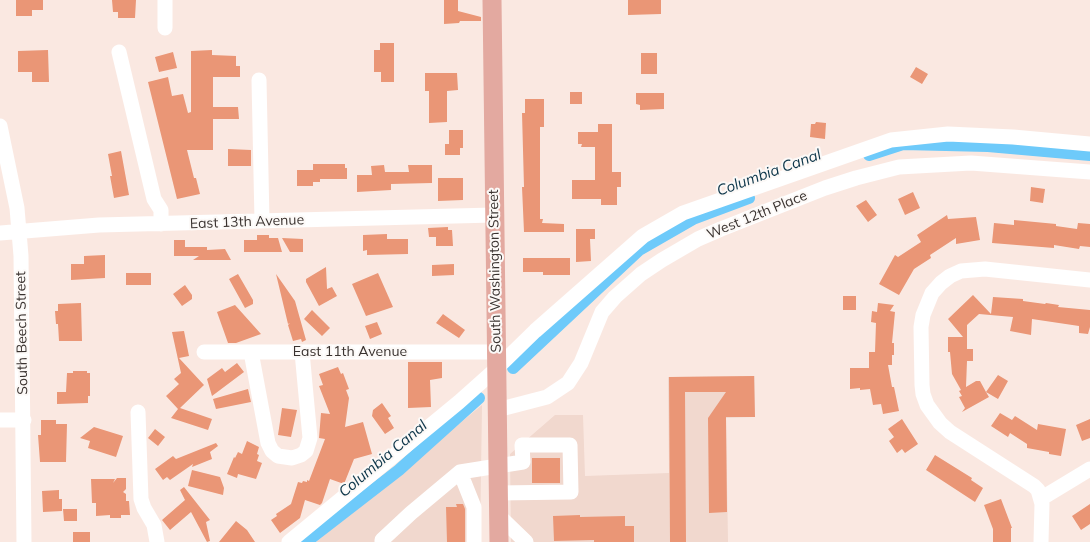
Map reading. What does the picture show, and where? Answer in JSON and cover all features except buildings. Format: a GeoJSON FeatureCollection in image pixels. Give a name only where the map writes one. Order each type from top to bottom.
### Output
{"type":"FeatureCollection","features":[{"type":"Feature","properties":{"kind":"main road","name":"South Washington Street"},"geometry":{"type":"LineString","coordinates":[[492,0],[499,542]]}},
{"type":"Feature","properties":{"kind":"street"},"geometry":{"type":"LineString","coordinates":[[164,0],[165,28]]}},
{"type":"Feature","properties":{"kind":"street"},"geometry":{"type":"LineString","coordinates":[[119,52],[154,199],[161,210],[161,224]]}},
{"type":"Feature","properties":{"kind":"street"},"geometry":{"type":"LineString","coordinates":[[259,80],[262,221]]}},
{"type":"Feature","properties":{"kind":"street","name":"South Beech Street"},"geometry":{"type":"LineString","coordinates":[[0,126],[20,231],[24,420],[24,542]]}},
{"type":"Feature","properties":{"kind":"street"},"geometry":{"type":"LineString","coordinates":[[289,542],[451,408],[496,361],[535,331],[643,236],[683,213],[891,140],[948,134],[1013,137],[1090,144]]}},
{"type":"Feature","properties":{"kind":"street","name":"West 12th Place"},"geometry":{"type":"LineString","coordinates":[[497,410],[547,396],[568,383],[581,363],[602,312],[615,297],[641,274],[698,238],[825,188],[878,171],[900,167],[971,163],[1090,172]]}},
{"type":"Feature","properties":{"kind":"street","name":"East 13th Avenue"},"geometry":{"type":"LineString","coordinates":[[0,233],[79,226],[494,215]]}},
{"type":"Feature","properties":{"kind":"street"},"geometry":{"type":"LineString","coordinates":[[1042,542],[1042,498],[1034,486],[945,427],[936,419],[927,405],[922,385],[921,327],[926,304],[932,293],[940,283],[961,271],[972,269],[1090,280]]}},
{"type":"Feature","properties":{"kind":"street","name":"East 11th Avenue"},"geometry":{"type":"LineString","coordinates":[[204,352],[302,352],[496,361]]}},
{"type":"Feature","properties":{"kind":"street"},"geometry":{"type":"LineString","coordinates":[[251,352],[268,443],[272,451],[278,456],[292,458],[306,451],[310,438],[302,352]]}},
{"type":"Feature","properties":{"kind":"street"},"geometry":{"type":"LineString","coordinates":[[138,412],[141,499],[154,525],[157,542]]}},
{"type":"Feature","properties":{"kind":"street"},"geometry":{"type":"LineString","coordinates":[[0,420],[24,420]]}},
{"type":"Feature","properties":{"kind":"street"},"geometry":{"type":"LineString","coordinates":[[382,542],[460,472],[523,462],[522,445],[570,445],[571,492],[498,493]]}},
{"type":"Feature","properties":{"kind":"street"},"geometry":{"type":"LineString","coordinates":[[1042,498],[1090,469]]}},
{"type":"Feature","properties":{"kind":"street"},"geometry":{"type":"LineString","coordinates":[[460,472],[474,507],[474,542]]}},
{"type":"Feature","properties":{"kind":"street"},"geometry":{"type":"LineString","coordinates":[[498,516],[526,542]]}},
{"type":"Feature","properties":{"kind":"shaded area"},"geometry":{"type":"Polygon","coordinates":[[[755,376],[755,417],[726,418],[728,542],[511,542],[510,454],[555,415],[583,415],[585,476],[669,473],[668,377],[755,376]]]}},
{"type":"Feature","properties":{"kind":"shaded area"},"geometry":{"type":"Polygon","coordinates":[[[482,405],[480,542],[316,542],[482,405]]]}},
{"type":"Feature","properties":{"kind":"waterway","name":"Columbia Canal"},"geometry":{"type":"LineString","coordinates":[[869,155],[903,144],[988,146],[1090,155]]}},
{"type":"Feature","properties":{"kind":"waterway","name":"Columbia Canal"},"geometry":{"type":"LineString","coordinates":[[513,368],[639,250],[693,219],[749,198]]}},
{"type":"Feature","properties":{"kind":"waterway","name":"Columbia Canal"},"geometry":{"type":"LineString","coordinates":[[306,542],[399,470],[479,398]]}}]}
